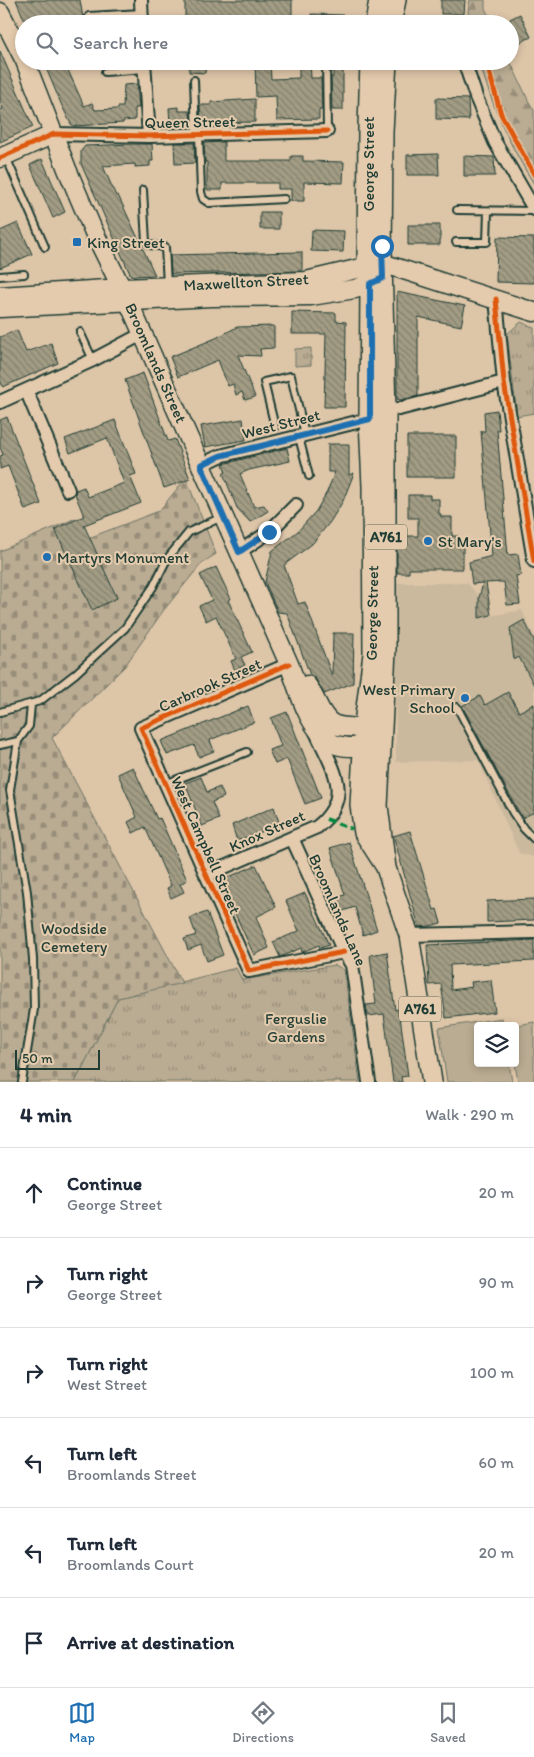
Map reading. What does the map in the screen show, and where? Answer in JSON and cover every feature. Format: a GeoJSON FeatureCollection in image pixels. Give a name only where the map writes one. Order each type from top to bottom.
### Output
{"type":"FeatureCollection","features":[{"type":"Feature","properties":{"kind":"main road"},"geometry":{"type":"LineString","coordinates":[[376,15],[379,0]]}},
{"type":"Feature","properties":{"kind":"main road"},"geometry":{"type":"LineString","coordinates":[[393,15],[396,0]]}},
{"type":"Feature","properties":{"kind":"main road","name":"Broomlands Street"},"geometry":{"type":"LineString","coordinates":[[0,12],[15,42]]}},
{"type":"Feature","properties":{"kind":"main road","name":"Broomlands Street"},"geometry":{"type":"LineString","coordinates":[[28,70],[93,230],[126,295],[289,664],[312,723],[332,743],[346,747],[363,747]]}},
{"type":"Feature","properties":{"kind":"main road","name":"George Street"},"geometry":{"type":"LineString","coordinates":[[370,70],[368,128],[386,412],[386,650],[373,729]]}},
{"type":"Feature","properties":{"kind":"main road","name":"George Street"},"geometry":{"type":"LineString","coordinates":[[386,70],[370,419],[373,729],[386,868]]}},
{"type":"Feature","properties":{"kind":"main road"},"geometry":{"type":"LineString","coordinates":[[3,157],[54,134]]}},
{"type":"Feature","properties":{"kind":"main road"},"geometry":{"type":"LineString","coordinates":[[376,273],[426,277],[534,312]]}},
{"type":"Feature","properties":{"kind":"main road","name":"Maxwellton Street"},"geometry":{"type":"LineString","coordinates":[[126,295],[167,286],[306,281],[376,273]]}},
{"type":"Feature","properties":{"kind":"main road","name":"Maxwellton Street"},"geometry":{"type":"LineString","coordinates":[[126,295],[210,297],[311,296],[355,289],[376,273]]}},
{"type":"Feature","properties":{"kind":"main road"},"geometry":{"type":"LineString","coordinates":[[0,296],[126,295]]}},
{"type":"Feature","properties":{"kind":"main road"},"geometry":{"type":"LineString","coordinates":[[0,308],[126,295]]}},
{"type":"Feature","properties":{"kind":"main road","name":"Broomlands Street"},"geometry":{"type":"LineString","coordinates":[[289,664],[310,688],[323,715],[330,724],[373,729]]}},
{"type":"Feature","properties":{"kind":"main road"},"geometry":{"type":"LineString","coordinates":[[363,747],[373,729]]}},
{"type":"Feature","properties":{"kind":"main road","name":"A761"},"geometry":{"type":"LineString","coordinates":[[363,747],[360,806],[364,833],[386,868],[409,935],[432,1082]]}},
{"type":"Feature","properties":{"kind":"street"},"geometry":{"type":"LineString","coordinates":[[141,0],[142,15]]}},
{"type":"Feature","properties":{"kind":"street"},"geometry":{"type":"LineString","coordinates":[[145,70],[149,136]]}},
{"type":"Feature","properties":{"kind":"street"},"geometry":{"type":"LineString","coordinates":[[467,70],[476,97],[496,142],[534,210]]}},
{"type":"Feature","properties":{"kind":"street","name":"Queen Street"},"geometry":{"type":"LineString","coordinates":[[54,134],[149,136],[327,131]]}},
{"type":"Feature","properties":{"kind":"street"},"geometry":{"type":"LineString","coordinates":[[496,299],[504,382],[534,561]]}},
{"type":"Feature","properties":{"kind":"street"},"geometry":{"type":"LineString","coordinates":[[0,402],[27,392],[142,334]]}},
{"type":"Feature","properties":{"kind":"street"},"geometry":{"type":"LineString","coordinates":[[399,409],[504,382]]}},
{"type":"Feature","properties":{"kind":"street"},"geometry":{"type":"LineString","coordinates":[[27,392],[68,490]]}},
{"type":"Feature","properties":{"kind":"street","name":"West Street"},"geometry":{"type":"LineString","coordinates":[[201,465],[220,456],[370,419]]}},
{"type":"Feature","properties":{"kind":"street"},"geometry":{"type":"LineString","coordinates":[[239,552],[269,532],[296,505]]}},
{"type":"Feature","properties":{"kind":"street","name":"Carbrook Street"},"geometry":{"type":"LineString","coordinates":[[141,728],[289,664]]}},
{"type":"Feature","properties":{"kind":"street","name":"Broomlands Street"},"geometry":{"type":"LineString","coordinates":[[312,723],[338,782],[339,789],[334,807]]}},
{"type":"Feature","properties":{"kind":"street","name":"West Campbell Street"},"geometry":{"type":"LineString","coordinates":[[141,728],[249,971],[344,952]]}},
{"type":"Feature","properties":{"kind":"street","name":"Knox Street"},"geometry":{"type":"LineString","coordinates":[[206,875],[317,826],[331,814],[334,807]]}},
{"type":"Feature","properties":{"kind":"street","name":"Broomlands Lane"},"geometry":{"type":"LineString","coordinates":[[292,838],[344,952],[352,964],[370,1082]]}},
{"type":"Feature","properties":{"kind":"street"},"geometry":{"type":"LineString","coordinates":[[409,935],[534,932]]}},
{"type":"Feature","properties":{"kind":"lane"},"geometry":{"type":"LineString","coordinates":[[105,72],[114,70]]}},
{"type":"Feature","properties":{"kind":"lane"},"geometry":{"type":"LineString","coordinates":[[326,70],[327,131]]}},
{"type":"Feature","properties":{"kind":"lane"},"geometry":{"type":"LineString","coordinates":[[194,80],[203,199],[209,203],[284,199]]}},
{"type":"Feature","properties":{"kind":"lane"},"geometry":{"type":"LineString","coordinates":[[3,157],[45,247]]}},
{"type":"Feature","properties":{"kind":"lane"},"geometry":{"type":"LineString","coordinates":[[143,190],[146,242],[150,245],[165,247],[167,286]]}},
{"type":"Feature","properties":{"kind":"lane"},"geometry":{"type":"LineString","coordinates":[[457,210],[534,210]]}},
{"type":"Feature","properties":{"kind":"lane"},"geometry":{"type":"LineString","coordinates":[[456,242],[487,242],[488,211]]}},
{"type":"Feature","properties":{"kind":"lane"},"geometry":{"type":"LineString","coordinates":[[0,276],[24,274]]}},
{"type":"Feature","properties":{"kind":"lane"},"geometry":{"type":"LineString","coordinates":[[80,332],[93,360]]}},
{"type":"Feature","properties":{"kind":"lane"},"geometry":{"type":"LineString","coordinates":[[275,427],[264,382],[291,376],[309,476]]}},
{"type":"Feature","properties":{"kind":"lane"},"geometry":{"type":"LineString","coordinates":[[0,712],[32,705],[40,701],[75,674],[124,628],[153,587],[167,559],[189,532],[223,517]]}},
{"type":"Feature","properties":{"kind":"lane"},"geometry":{"type":"LineString","coordinates":[[22,1082],[34,1009],[33,959],[27,892],[10,790],[18,741],[29,726],[32,705]]}},
{"type":"Feature","properties":{"kind":"lane"},"geometry":{"type":"LineString","coordinates":[[457,707],[513,813],[524,829],[534,838]]}},
{"type":"Feature","properties":{"kind":"lane"},"geometry":{"type":"LineString","coordinates":[[0,744],[18,741]]}},
{"type":"Feature","properties":{"kind":"lane"},"geometry":{"type":"LineString","coordinates":[[165,784],[247,752]]}},
{"type":"Feature","properties":{"kind":"shaded area","name":"West Primary School"},"geometry":{"type":"Polygon","coordinates":[[[395,583],[467,583],[480,597],[480,618],[522,610],[534,636],[534,857],[519,853],[478,760],[396,762],[395,583]]]}},
{"type":"Feature","properties":{"kind":"green space"},"geometry":{"type":"Polygon","coordinates":[[[470,0],[485,0],[485,8],[488,15],[469,15],[470,0]]]}},
{"type":"Feature","properties":{"kind":"green space"},"geometry":{"type":"Polygon","coordinates":[[[482,70],[514,70],[534,110],[534,184],[502,125],[482,70]]]}},
{"type":"Feature","properties":{"kind":"green space"},"geometry":{"type":"Polygon","coordinates":[[[521,322],[534,328],[534,413],[517,416],[507,334],[521,322]]]}},
{"type":"Feature","properties":{"kind":"green space"},"geometry":{"type":"Polygon","coordinates":[[[311,348],[311,365],[295,366],[295,349],[311,348]]]}},
{"type":"Feature","properties":{"kind":"green space","name":"Woodside Cemetery"},"geometry":{"type":"Polygon","coordinates":[[[186,478],[216,554],[202,563],[163,611],[125,666],[52,738],[182,983],[118,998],[75,1082],[0,1082],[0,551],[76,518],[86,539],[159,511],[186,478]]]}},
{"type":"Feature","properties":{"kind":"green space","name":"Ferguslie Gardens"},"geometry":{"type":"Polygon","coordinates":[[[335,965],[344,970],[360,1082],[75,1082],[118,998],[236,968],[242,980],[335,965]]]}},
{"type":"Feature","properties":{"kind":"green space"},"geometry":{"type":"Polygon","coordinates":[[[502,1018],[503,1022],[477,1022],[502,1018]]]}},
{"type":"Feature","properties":{"kind":"green space"},"geometry":{"type":"Polygon","coordinates":[[[474,1022],[474,1067],[510,1067],[512,1082],[447,1082],[439,1028],[474,1022]]]}},
{"type":"Feature","properties":{"kind":"green space"},"geometry":{"type":"Polygon","coordinates":[[[534,1022],[534,1082],[518,1082],[516,1067],[519,1067],[519,1025],[534,1022]]]}},
{"type":"Feature","properties":{"kind":"building"},"geometry":{"type":"Polygon","coordinates":[[[16,0],[80,0],[82,15],[22,15],[16,0]]]}},
{"type":"Feature","properties":{"kind":"building"},"geometry":{"type":"Polygon","coordinates":[[[185,0],[292,0],[292,15],[185,15],[185,0]]]}},
{"type":"Feature","properties":{"kind":"building"},"geometry":{"type":"Polygon","coordinates":[[[441,0],[465,0],[464,14],[441,14],[441,0]]]}},
{"type":"Feature","properties":{"kind":"building"},"geometry":{"type":"Polygon","coordinates":[[[311,14],[343,15],[311,15],[311,14]]]}},
{"type":"Feature","properties":{"kind":"building"},"geometry":{"type":"Polygon","coordinates":[[[520,14],[531,37],[519,43],[519,15],[520,14]]]}},
{"type":"Feature","properties":{"kind":"building"},"geometry":{"type":"Polygon","coordinates":[[[0,51],[33,127],[0,142],[0,110],[3,109],[0,102],[0,51]]]}},
{"type":"Feature","properties":{"kind":"building"},"geometry":{"type":"Polygon","coordinates":[[[47,70],[68,70],[84,106],[92,103],[95,110],[123,107],[124,85],[137,84],[139,108],[135,108],[135,120],[123,121],[123,123],[74,126],[71,124],[47,70]]]}},
{"type":"Feature","properties":{"kind":"building"},"geometry":{"type":"Polygon","coordinates":[[[189,70],[205,70],[205,73],[189,72],[189,70]]]}},
{"type":"Feature","properties":{"kind":"building"},"geometry":{"type":"Polygon","coordinates":[[[255,70],[270,70],[271,79],[299,78],[299,70],[311,70],[311,78],[321,78],[322,110],[319,110],[319,119],[277,120],[276,96],[256,97],[255,70]]]}},
{"type":"Feature","properties":{"kind":"building"},"geometry":{"type":"Polygon","coordinates":[[[333,70],[343,70],[343,110],[332,110],[331,77],[333,77],[333,70]]]}},
{"type":"Feature","properties":{"kind":"building"},"geometry":{"type":"Polygon","coordinates":[[[436,98],[468,99],[469,120],[436,119],[436,98]]]}},
{"type":"Feature","properties":{"kind":"building"},"geometry":{"type":"Polygon","coordinates":[[[255,99],[255,122],[201,123],[200,105],[211,105],[211,102],[255,99]]]}},
{"type":"Feature","properties":{"kind":"building"},"geometry":{"type":"Polygon","coordinates":[[[179,107],[179,111],[190,111],[191,122],[170,123],[169,108],[179,107]]]}},
{"type":"Feature","properties":{"kind":"building"},"geometry":{"type":"Polygon","coordinates":[[[224,142],[224,161],[291,161],[291,156],[303,156],[303,161],[344,162],[343,183],[304,182],[304,201],[291,201],[291,189],[278,189],[278,183],[222,183],[222,190],[207,190],[207,162],[205,162],[204,143],[224,142]]]}},
{"type":"Feature","properties":{"kind":"building"},"geometry":{"type":"Polygon","coordinates":[[[174,143],[194,143],[195,163],[175,164],[174,143]]]}},
{"type":"Feature","properties":{"kind":"building"},"geometry":{"type":"Polygon","coordinates":[[[152,144],[153,161],[150,161],[150,166],[135,167],[135,164],[103,166],[155,275],[131,276],[81,164],[81,151],[85,146],[152,144]]]}},
{"type":"Feature","properties":{"kind":"building"},"geometry":{"type":"Polygon","coordinates":[[[438,154],[439,175],[407,175],[407,155],[438,154]]]}},
{"type":"Feature","properties":{"kind":"building"},"geometry":{"type":"Polygon","coordinates":[[[464,156],[494,157],[495,176],[464,176],[464,156]]]}},
{"type":"Feature","properties":{"kind":"building"},"geometry":{"type":"Polygon","coordinates":[[[42,159],[65,212],[53,218],[30,165],[42,159]]]}},
{"type":"Feature","properties":{"kind":"building"},"geometry":{"type":"Polygon","coordinates":[[[260,212],[279,212],[279,229],[260,229],[260,212]]]}},
{"type":"Feature","properties":{"kind":"building"},"geometry":{"type":"Polygon","coordinates":[[[18,223],[32,254],[0,268],[0,231],[18,223]]]}},
{"type":"Feature","properties":{"kind":"building"},"geometry":{"type":"Polygon","coordinates":[[[408,225],[440,225],[440,245],[408,245],[408,225]]]}},
{"type":"Feature","properties":{"kind":"building"},"geometry":{"type":"Polygon","coordinates":[[[312,230],[344,231],[343,252],[311,251],[312,230]]]}},
{"type":"Feature","properties":{"kind":"building"},"geometry":{"type":"Polygon","coordinates":[[[497,237],[534,238],[534,283],[496,282],[497,237]]]}},
{"type":"Feature","properties":{"kind":"building"},"geometry":{"type":"Polygon","coordinates":[[[302,252],[302,271],[171,274],[170,255],[302,252]]]}},
{"type":"Feature","properties":{"kind":"building"},"geometry":{"type":"Polygon","coordinates":[[[397,292],[465,306],[461,326],[418,317],[418,396],[400,400],[397,399],[397,292]]]}},
{"type":"Feature","properties":{"kind":"building"},"geometry":{"type":"Polygon","coordinates":[[[292,312],[336,313],[336,321],[346,322],[345,407],[324,407],[326,334],[292,334],[292,312]]]}},
{"type":"Feature","properties":{"kind":"building"},"geometry":{"type":"Polygon","coordinates":[[[274,326],[274,348],[260,349],[261,356],[238,355],[255,397],[245,400],[242,392],[236,395],[233,384],[228,386],[218,360],[178,377],[170,357],[237,327],[274,326]]]}},
{"type":"Feature","properties":{"kind":"building"},"geometry":{"type":"Polygon","coordinates":[[[17,330],[26,352],[51,343],[58,363],[3,387],[0,380],[0,337],[17,330]]]}},
{"type":"Feature","properties":{"kind":"building"},"geometry":{"type":"Polygon","coordinates":[[[143,373],[168,441],[175,439],[190,479],[164,488],[125,380],[143,373]]]}},
{"type":"Feature","properties":{"kind":"building"},"geometry":{"type":"Polygon","coordinates":[[[497,410],[499,430],[497,430],[508,555],[518,554],[521,575],[516,576],[520,604],[507,605],[504,582],[486,583],[491,615],[479,618],[479,598],[483,583],[472,584],[469,562],[492,556],[481,431],[485,431],[484,412],[497,410]]]}},
{"type":"Feature","properties":{"kind":"building"},"geometry":{"type":"Polygon","coordinates":[[[7,417],[41,504],[25,510],[8,466],[0,469],[0,456],[3,455],[0,447],[0,420],[7,417]]]}},
{"type":"Feature","properties":{"kind":"building"},"geometry":{"type":"Polygon","coordinates":[[[243,419],[246,440],[205,447],[201,426],[243,419]]]}},
{"type":"Feature","properties":{"kind":"building"},"geometry":{"type":"Polygon","coordinates":[[[115,420],[136,474],[130,476],[141,503],[84,525],[117,598],[92,610],[55,529],[84,516],[75,494],[76,490],[84,487],[88,497],[124,483],[107,438],[70,453],[65,439],[115,420]]]}},
{"type":"Feature","properties":{"kind":"building"},"geometry":{"type":"Polygon","coordinates":[[[407,436],[456,436],[456,477],[407,477],[407,436]]]}},
{"type":"Feature","properties":{"kind":"building"},"geometry":{"type":"Polygon","coordinates":[[[328,444],[349,444],[349,475],[354,473],[343,501],[330,522],[312,544],[284,565],[298,604],[305,602],[332,676],[333,633],[354,633],[353,683],[324,694],[316,679],[310,675],[287,613],[278,612],[265,582],[272,551],[298,531],[316,511],[327,492],[335,472],[328,472],[328,444]]]}},
{"type":"Feature","properties":{"kind":"building"},"geometry":{"type":"Polygon","coordinates":[[[287,448],[290,461],[249,470],[240,474],[254,507],[264,505],[268,511],[250,522],[237,508],[223,473],[226,472],[223,464],[287,448]]]}},
{"type":"Feature","properties":{"kind":"building","name":"St Mary's"},"geometry":{"type":"Polygon","coordinates":[[[408,495],[430,495],[430,499],[439,499],[439,514],[441,514],[441,517],[452,517],[452,536],[459,536],[459,545],[463,545],[463,569],[409,569],[409,573],[397,573],[397,536],[418,536],[418,518],[408,518],[408,495]]]}},
{"type":"Feature","properties":{"kind":"building"},"geometry":{"type":"Polygon","coordinates":[[[216,567],[231,599],[228,600],[252,652],[241,657],[245,665],[235,670],[231,661],[236,659],[216,616],[206,621],[199,606],[212,600],[200,575],[216,567]]]}},
{"type":"Feature","properties":{"kind":"building"},"geometry":{"type":"Polygon","coordinates":[[[524,620],[534,640],[534,685],[519,657],[514,660],[510,628],[524,620]]]}},
{"type":"Feature","properties":{"kind":"building"},"geometry":{"type":"Polygon","coordinates":[[[508,692],[519,712],[534,704],[534,812],[522,818],[462,706],[480,696],[485,705],[508,692]]]}},
{"type":"Feature","properties":{"kind":"building"},"geometry":{"type":"Polygon","coordinates":[[[248,706],[254,722],[210,740],[214,751],[199,757],[194,745],[167,755],[161,741],[248,706]]]}},
{"type":"Feature","properties":{"kind":"building"},"geometry":{"type":"Polygon","coordinates":[[[287,712],[321,798],[305,804],[287,759],[275,764],[269,750],[281,746],[271,718],[287,712]]]}},
{"type":"Feature","properties":{"kind":"building"},"geometry":{"type":"Polygon","coordinates":[[[133,767],[157,819],[160,818],[187,880],[180,884],[184,892],[171,898],[167,888],[171,886],[145,827],[133,833],[128,822],[137,817],[118,774],[133,767]]]}},
{"type":"Feature","properties":{"kind":"building"},"geometry":{"type":"Polygon","coordinates":[[[201,777],[207,792],[220,787],[224,797],[212,802],[219,819],[202,826],[185,783],[201,777]]]}},
{"type":"Feature","properties":{"kind":"building"},"geometry":{"type":"Polygon","coordinates":[[[274,807],[280,825],[237,841],[232,825],[274,807]]]}},
{"type":"Feature","properties":{"kind":"building"},"geometry":{"type":"Polygon","coordinates":[[[410,831],[434,910],[437,909],[441,923],[430,926],[419,927],[393,836],[410,831]]]}},
{"type":"Feature","properties":{"kind":"building"},"geometry":{"type":"Polygon","coordinates":[[[349,842],[377,930],[363,935],[355,907],[340,912],[336,898],[345,895],[330,848],[349,842]]]}},
{"type":"Feature","properties":{"kind":"building"},"geometry":{"type":"Polygon","coordinates":[[[256,865],[276,907],[256,917],[269,948],[254,955],[220,881],[256,865]]]}},
{"type":"Feature","properties":{"kind":"building"},"geometry":{"type":"Polygon","coordinates":[[[305,893],[329,945],[320,948],[319,945],[302,952],[301,948],[280,957],[273,942],[299,931],[286,901],[305,893]]]}},
{"type":"Feature","properties":{"kind":"building"},"geometry":{"type":"Polygon","coordinates":[[[534,899],[534,920],[487,922],[487,901],[534,899]]]}},
{"type":"Feature","properties":{"kind":"building"},"geometry":{"type":"Polygon","coordinates":[[[207,912],[223,955],[207,961],[201,945],[188,950],[184,939],[196,935],[190,918],[207,912]]]}},
{"type":"Feature","properties":{"kind":"building"},"geometry":{"type":"Polygon","coordinates":[[[534,940],[534,961],[450,965],[451,990],[472,987],[471,982],[491,980],[495,1012],[446,1018],[441,984],[429,985],[427,945],[534,940]]]}},
{"type":"Feature","properties":{"kind":"building"},"geometry":{"type":"Polygon","coordinates":[[[387,952],[395,1010],[399,1009],[408,1076],[401,1077],[402,1082],[393,1082],[384,1014],[368,1016],[366,1005],[376,1004],[370,955],[387,952]]]}},
{"type":"Feature","properties":{"kind":"marked path"},"geometry":{"type":"LineString","coordinates":[[326,819],[352,829]]}},
{"type":"Feature","properties":{"kind":"cycle path"},"geometry":{"type":"LineString","coordinates":[[489,70],[501,114],[534,174]]}},
{"type":"Feature","properties":{"kind":"cycle path"},"geometry":{"type":"LineString","coordinates":[[0,158],[54,134],[149,136],[327,131]]}},
{"type":"Feature","properties":{"kind":"cycle path"},"geometry":{"type":"LineString","coordinates":[[496,299],[504,382],[534,561]]}},
{"type":"Feature","properties":{"kind":"cycle path"},"geometry":{"type":"LineString","coordinates":[[289,664],[141,728],[249,971],[344,952]]}},
{"type":"Feature","properties":{"kind":"place","name":"King Street"},"geometry":{"type":"Point","coordinates":[77,242]}},
{"type":"Feature","properties":{"kind":"place","name":"St Mary's"},"geometry":{"type":"Point","coordinates":[428,541]}},
{"type":"Feature","properties":{"kind":"place","name":"Martyrs Monument"},"geometry":{"type":"Point","coordinates":[47,557]}},
{"type":"Feature","properties":{"kind":"place","name":"West Primary School"},"geometry":{"type":"Point","coordinates":[465,698]}},
{"type":"Feature","properties":{"kind":"route"},"geometry":{"type":"LineString","coordinates":[[269,532],[239,552],[201,465],[220,456],[370,419],[370,284],[383,278],[382,246]]}}]}
